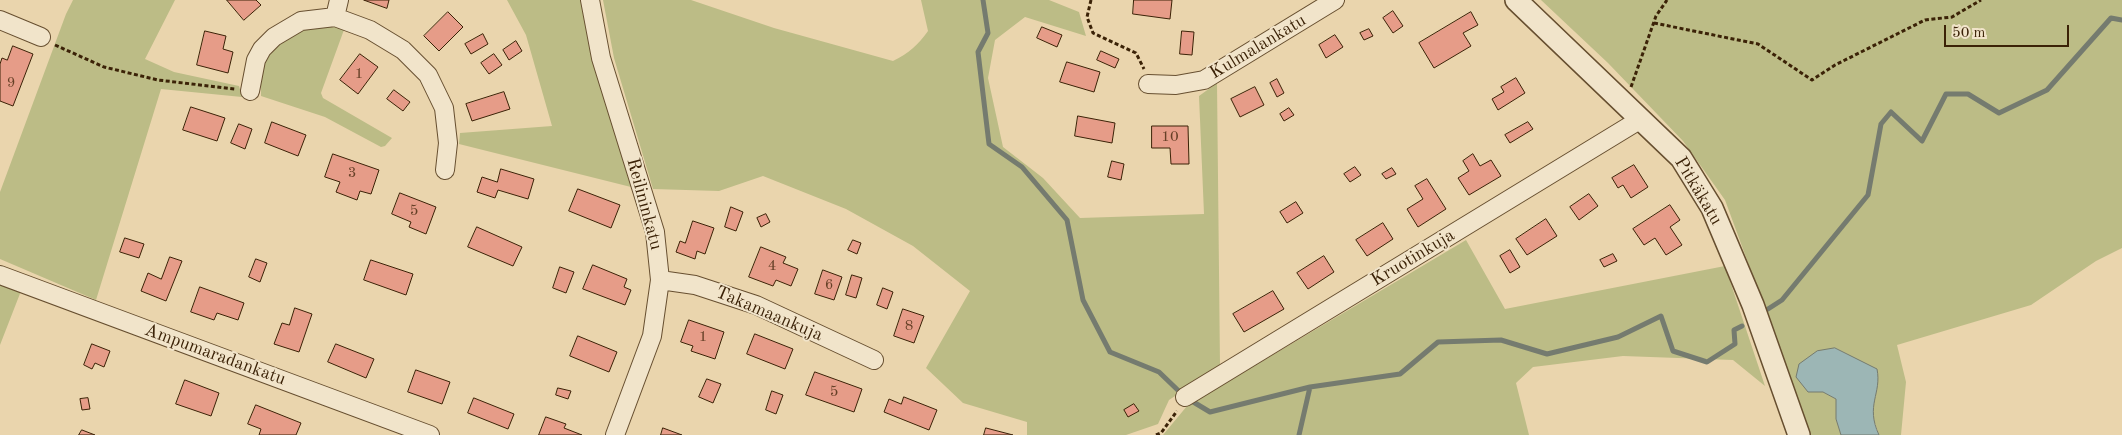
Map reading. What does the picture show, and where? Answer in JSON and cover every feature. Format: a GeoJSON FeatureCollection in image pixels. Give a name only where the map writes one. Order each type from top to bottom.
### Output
{"type":"FeatureCollection","features":[{"type":"Feature","properties":{"kind":"street"},"geometry":{"type":"LineString","coordinates":[[335,17],[339,0]]}},
{"type":"Feature","properties":{"kind":"street","name":"Reilininkatu"},"geometry":{"type":"LineString","coordinates":[[590,0],[601,58],[655,232],[660,280],[652,336],[615,435]]}},
{"type":"Feature","properties":{"kind":"street","name":"Kulmalankatu"},"geometry":{"type":"LineString","coordinates":[[1148,84],[1176,85],[1204,80],[1334,0]]}},
{"type":"Feature","properties":{"kind":"street","name":"Pitkäkatu"},"geometry":{"type":"LineString","coordinates":[[1516,0],[1681,158],[1712,208],[1754,305],[1799,435]]}},
{"type":"Feature","properties":{"kind":"street"},"geometry":{"type":"LineString","coordinates":[[250,90],[256,60],[274,37],[301,21],[335,17],[370,30],[404,50],[428,75],[444,108],[448,143],[445,170]]}},
{"type":"Feature","properties":{"kind":"street"},"geometry":{"type":"LineString","coordinates":[[0,20],[41,37]]}},
{"type":"Feature","properties":{"kind":"street","name":"Kruotinkuja"},"geometry":{"type":"LineString","coordinates":[[1185,397],[1641,119]]}},
{"type":"Feature","properties":{"kind":"street","name":"Ampumaradankatu"},"geometry":{"type":"LineString","coordinates":[[0,275],[430,435]]}},
{"type":"Feature","properties":{"kind":"street","name":"Takamaankuja"},"geometry":{"type":"LineString","coordinates":[[660,280],[695,285],[756,305],[874,360]]}},
{"type":"Feature","properties":{"kind":"path"},"geometry":{"type":"LineString","coordinates":[[1092,0],[1087,17],[1093,33],[1136,53],[1144,68],[1148,84]]}},
{"type":"Feature","properties":{"kind":"path"},"geometry":{"type":"LineString","coordinates":[[1624,104],[1654,22],[1667,0]]}},
{"type":"Feature","properties":{"kind":"path"},"geometry":{"type":"LineString","coordinates":[[1654,22],[1758,44],[1812,80],[1835,65],[1925,20],[1952,17],[1980,0]]}},
{"type":"Feature","properties":{"kind":"path"},"geometry":{"type":"LineString","coordinates":[[41,37],[104,67],[158,80],[250,90]]}},
{"type":"Feature","properties":{"kind":"path"},"geometry":{"type":"LineString","coordinates":[[1156,435],[1161,433],[1170,422],[1185,397]]}},
{"type":"Feature","properties":{"kind":"green space"},"geometry":{"type":"Polygon","coordinates":[[[73,0],[175,0],[145,59],[174,72],[239,86],[242,97],[161,89],[96,300],[0,259],[0,192],[66,14],[73,0]]]}},
{"type":"Feature","properties":{"kind":"green space"},"geometry":{"type":"Polygon","coordinates":[[[507,0],[582,0],[592,59],[631,187],[459,144],[460,133],[552,126],[526,35],[507,0]]]}},
{"type":"Feature","properties":{"kind":"green space"},"geometry":{"type":"Polygon","coordinates":[[[603,0],[691,0],[774,28],[893,61],[913,48],[928,31],[921,0],[1049,0],[1079,12],[1086,36],[1025,17],[995,40],[988,78],[1003,147],[1043,178],[1080,218],[1204,214],[1199,96],[1217,83],[1220,366],[1169,400],[1158,424],[1126,435],[1027,435],[1027,422],[963,403],[926,368],[970,291],[913,246],[846,209],[763,176],[719,191],[653,189],[614,58],[603,0]]]}},
{"type":"Feature","properties":{"kind":"green space"},"geometry":{"type":"Polygon","coordinates":[[[1541,0],[2122,0],[2122,248],[2096,261],[2031,305],[1897,345],[1906,382],[1901,435],[1879,435],[1872,415],[1875,391],[1847,354],[1835,348],[1808,392],[1823,392],[1836,399],[1836,419],[1841,435],[1809,435],[1725,200],[1683,141],[1608,63],[1541,0]]]}},
{"type":"Feature","properties":{"kind":"green space"},"geometry":{"type":"Polygon","coordinates":[[[336,25],[345,27],[321,93],[323,98],[392,138],[385,146],[381,147],[325,117],[261,96],[261,75],[268,51],[298,30],[336,25]]]}},
{"type":"Feature","properties":{"kind":"green space"},"geometry":{"type":"Polygon","coordinates":[[[1466,240],[1505,309],[1725,266],[1765,386],[1733,360],[1623,356],[1533,367],[1516,383],[1529,435],[1163,435],[1187,406],[1466,240]]]}},
{"type":"Feature","properties":{"kind":"green space"},"geometry":{"type":"Polygon","coordinates":[[[0,283],[21,291],[0,345],[0,283]]]}},
{"type":"Feature","properties":{"kind":"water"},"geometry":{"type":"Polygon","coordinates":[[[1835,348],[1877,369],[1878,378],[1873,416],[1879,435],[1841,435],[1836,419],[1836,399],[1823,392],[1808,392],[1796,377],[1799,364],[1817,351],[1835,348]]]}},
{"type":"Feature","properties":{"kind":"building"},"geometry":{"type":"Polygon","coordinates":[[[227,0],[256,0],[261,5],[244,20],[227,0]]]}},
{"type":"Feature","properties":{"kind":"building"},"geometry":{"type":"Polygon","coordinates":[[[364,0],[389,0],[387,8],[364,0]]]}},
{"type":"Feature","properties":{"kind":"building"},"geometry":{"type":"Polygon","coordinates":[[[1134,0],[1172,0],[1170,19],[1133,14],[1134,0]]]}},
{"type":"Feature","properties":{"kind":"building"},"geometry":{"type":"Polygon","coordinates":[[[1393,11],[1403,26],[1393,33],[1383,18],[1393,11]]]}},
{"type":"Feature","properties":{"kind":"building"},"geometry":{"type":"Polygon","coordinates":[[[448,12],[463,27],[439,51],[424,36],[448,12]]]}},
{"type":"Feature","properties":{"kind":"building"},"geometry":{"type":"Polygon","coordinates":[[[1471,12],[1478,25],[1463,33],[1471,46],[1434,68],[1419,43],[1471,12]]]}},
{"type":"Feature","properties":{"kind":"building"},"geometry":{"type":"Polygon","coordinates":[[[1042,27],[1062,35],[1057,47],[1037,38],[1042,27]]]}},
{"type":"Feature","properties":{"kind":"building"},"geometry":{"type":"Polygon","coordinates":[[[1369,29],[1373,36],[1364,40],[1360,33],[1369,29]]]}},
{"type":"Feature","properties":{"kind":"building"},"geometry":{"type":"Polygon","coordinates":[[[205,31],[226,36],[223,49],[233,52],[228,73],[197,65],[205,31]]]}},
{"type":"Feature","properties":{"kind":"building"},"geometry":{"type":"Polygon","coordinates":[[[1182,31],[1194,32],[1192,55],[1180,54],[1182,31]]]}},
{"type":"Feature","properties":{"kind":"building"},"geometry":{"type":"Polygon","coordinates":[[[483,34],[488,44],[471,54],[465,44],[483,34]]]}},
{"type":"Feature","properties":{"kind":"building"},"geometry":{"type":"Polygon","coordinates":[[[1335,35],[1343,47],[1326,58],[1319,45],[1335,35]]]}},
{"type":"Feature","properties":{"kind":"building"},"geometry":{"type":"Polygon","coordinates":[[[516,41],[522,51],[509,60],[503,50],[516,41]]]}},
{"type":"Feature","properties":{"kind":"building"},"geometry":{"type":"Polygon","coordinates":[[[13,46],[33,54],[13,106],[0,101],[0,64],[2,58],[7,60],[13,46]]]}},
{"type":"Feature","properties":{"kind":"building"},"geometry":{"type":"Polygon","coordinates":[[[1101,51],[1119,59],[1115,68],[1097,60],[1101,51]]]}},
{"type":"Feature","properties":{"kind":"building"},"geometry":{"type":"Polygon","coordinates":[[[360,54],[378,67],[358,94],[340,80],[360,54]]]}},
{"type":"Feature","properties":{"kind":"building"},"geometry":{"type":"Polygon","coordinates":[[[494,54],[502,65],[489,74],[481,63],[494,54]]]}},
{"type":"Feature","properties":{"kind":"building"},"geometry":{"type":"Polygon","coordinates":[[[1067,62],[1100,72],[1094,92],[1060,82],[1067,62]]]}},
{"type":"Feature","properties":{"kind":"building"},"geometry":{"type":"Polygon","coordinates":[[[1516,78],[1525,93],[1498,110],[1492,99],[1504,92],[1501,87],[1516,78]]]}},
{"type":"Feature","properties":{"kind":"building"},"geometry":{"type":"Polygon","coordinates":[[[1277,79],[1284,93],[1277,97],[1270,83],[1277,79]]]}},
{"type":"Feature","properties":{"kind":"building"},"geometry":{"type":"Polygon","coordinates":[[[1255,87],[1264,105],[1240,117],[1231,99],[1255,87]]]}},
{"type":"Feature","properties":{"kind":"building"},"geometry":{"type":"Polygon","coordinates":[[[394,90],[410,102],[403,111],[387,99],[394,90]]]}},
{"type":"Feature","properties":{"kind":"building"},"geometry":{"type":"Polygon","coordinates":[[[504,92],[510,109],[472,121],[466,104],[504,92]]]}},
{"type":"Feature","properties":{"kind":"building"},"geometry":{"type":"Polygon","coordinates":[[[191,107],[225,118],[217,141],[183,130],[191,107]]]}},
{"type":"Feature","properties":{"kind":"building"},"geometry":{"type":"Polygon","coordinates":[[[1289,108],[1294,115],[1284,121],[1280,114],[1289,108]]]}},
{"type":"Feature","properties":{"kind":"building"},"geometry":{"type":"Polygon","coordinates":[[[1078,116],[1115,123],[1112,143],[1075,136],[1078,116]]]}},
{"type":"Feature","properties":{"kind":"building"},"geometry":{"type":"Polygon","coordinates":[[[272,122],[306,135],[298,156],[265,143],[272,122]]]}},
{"type":"Feature","properties":{"kind":"building"},"geometry":{"type":"Polygon","coordinates":[[[1528,122],[1533,129],[1510,143],[1505,135],[1528,122]]]}},
{"type":"Feature","properties":{"kind":"building"},"geometry":{"type":"Polygon","coordinates":[[[239,124],[252,129],[245,149],[231,143],[239,124]]]}},
{"type":"Feature","properties":{"kind":"building"},"geometry":{"type":"Polygon","coordinates":[[[1152,126],[1188,126],[1189,164],[1171,164],[1170,148],[1152,148],[1152,126]]]}},
{"type":"Feature","properties":{"kind":"building"},"geometry":{"type":"Polygon","coordinates":[[[333,154],[379,170],[371,194],[360,191],[357,200],[336,192],[340,182],[325,177],[333,154]]]}},
{"type":"Feature","properties":{"kind":"building"},"geometry":{"type":"Polygon","coordinates":[[[1473,154],[1480,166],[1491,160],[1501,176],[1469,195],[1458,178],[1469,171],[1463,161],[1473,154]]]}},
{"type":"Feature","properties":{"kind":"building"},"geometry":{"type":"Polygon","coordinates":[[[1112,161],[1124,164],[1121,180],[1108,177],[1112,161]]]}},
{"type":"Feature","properties":{"kind":"building"},"geometry":{"type":"Polygon","coordinates":[[[1634,165],[1648,187],[1631,198],[1623,185],[1618,188],[1612,178],[1634,165]]]}},
{"type":"Feature","properties":{"kind":"building"},"geometry":{"type":"Polygon","coordinates":[[[1355,167],[1361,175],[1350,182],[1344,174],[1355,167]]]}},
{"type":"Feature","properties":{"kind":"building"},"geometry":{"type":"Polygon","coordinates":[[[1392,168],[1396,174],[1386,179],[1382,174],[1392,168]]]}},
{"type":"Feature","properties":{"kind":"building"},"geometry":{"type":"Polygon","coordinates":[[[501,169],[534,179],[528,199],[498,190],[495,198],[477,192],[482,177],[497,182],[501,169]]]}},
{"type":"Feature","properties":{"kind":"building"},"geometry":{"type":"Polygon","coordinates":[[[1427,179],[1446,209],[1418,227],[1407,209],[1423,199],[1415,186],[1427,179]]]}},
{"type":"Feature","properties":{"kind":"building"},"geometry":{"type":"Polygon","coordinates":[[[578,189],[620,205],[611,228],[569,211],[578,189]]]}},
{"type":"Feature","properties":{"kind":"building"},"geometry":{"type":"Polygon","coordinates":[[[400,193],[436,207],[426,234],[409,227],[411,222],[392,214],[400,193]]]}},
{"type":"Feature","properties":{"kind":"building"},"geometry":{"type":"Polygon","coordinates":[[[1589,194],[1598,206],[1579,220],[1570,207],[1589,194]]]}},
{"type":"Feature","properties":{"kind":"building"},"geometry":{"type":"Polygon","coordinates":[[[1296,202],[1303,213],[1287,223],[1280,212],[1296,202]]]}},
{"type":"Feature","properties":{"kind":"building"},"geometry":{"type":"Polygon","coordinates":[[[1670,205],[1680,220],[1670,227],[1682,245],[1666,255],[1655,238],[1644,245],[1633,229],[1670,205]]]}},
{"type":"Feature","properties":{"kind":"building"},"geometry":{"type":"Polygon","coordinates":[[[731,207],[743,212],[736,231],[725,227],[731,207]]]}},
{"type":"Feature","properties":{"kind":"building"},"geometry":{"type":"Polygon","coordinates":[[[766,214],[770,222],[761,227],[757,218],[766,214]]]}},
{"type":"Feature","properties":{"kind":"building"},"geometry":{"type":"Polygon","coordinates":[[[1546,219],[1557,236],[1527,255],[1516,239],[1546,219]]]}},
{"type":"Feature","properties":{"kind":"building"},"geometry":{"type":"Polygon","coordinates":[[[693,221],[714,228],[705,254],[697,251],[695,259],[676,252],[680,241],[685,243],[693,221]]]}},
{"type":"Feature","properties":{"kind":"building"},"geometry":{"type":"Polygon","coordinates":[[[1383,223],[1393,239],[1367,256],[1356,240],[1383,223]]]}},
{"type":"Feature","properties":{"kind":"building"},"geometry":{"type":"Polygon","coordinates":[[[477,227],[522,247],[513,266],[468,247],[477,227]]]}},
{"type":"Feature","properties":{"kind":"building"},"geometry":{"type":"Polygon","coordinates":[[[125,238],[144,244],[139,258],[120,252],[125,238]]]}},
{"type":"Feature","properties":{"kind":"building"},"geometry":{"type":"Polygon","coordinates":[[[853,240],[861,243],[857,254],[848,250],[853,240]]]}},
{"type":"Feature","properties":{"kind":"building"},"geometry":{"type":"Polygon","coordinates":[[[761,247],[786,257],[783,263],[798,269],[791,286],[776,280],[773,286],[749,277],[761,247]]]}},
{"type":"Feature","properties":{"kind":"building"},"geometry":{"type":"Polygon","coordinates":[[[1510,250],[1520,267],[1510,273],[1500,256],[1510,250]]]}},
{"type":"Feature","properties":{"kind":"building"},"geometry":{"type":"Polygon","coordinates":[[[1613,254],[1617,261],[1604,267],[1600,260],[1613,254]]]}},
{"type":"Feature","properties":{"kind":"building"},"geometry":{"type":"Polygon","coordinates":[[[1324,256],[1334,272],[1308,289],[1297,273],[1324,256]]]}},
{"type":"Feature","properties":{"kind":"building"},"geometry":{"type":"Polygon","coordinates":[[[170,257],[182,261],[166,301],[141,291],[148,273],[161,279],[170,257]]]}},
{"type":"Feature","properties":{"kind":"building"},"geometry":{"type":"Polygon","coordinates":[[[256,259],[267,263],[260,282],[249,277],[256,259]]]}},
{"type":"Feature","properties":{"kind":"building"},"geometry":{"type":"Polygon","coordinates":[[[371,260],[413,274],[406,295],[364,280],[371,260]]]}},
{"type":"Feature","properties":{"kind":"building"},"geometry":{"type":"Polygon","coordinates":[[[593,265],[627,279],[624,287],[631,290],[625,305],[583,289],[593,265]]]}},
{"type":"Feature","properties":{"kind":"building"},"geometry":{"type":"Polygon","coordinates":[[[560,267],[574,272],[566,293],[553,288],[560,267]]]}},
{"type":"Feature","properties":{"kind":"building"},"geometry":{"type":"Polygon","coordinates":[[[823,270],[842,277],[834,300],[815,294],[823,270]]]}},
{"type":"Feature","properties":{"kind":"building"},"geometry":{"type":"Polygon","coordinates":[[[852,275],[862,278],[856,298],[846,295],[852,275]]]}},
{"type":"Feature","properties":{"kind":"building"},"geometry":{"type":"Polygon","coordinates":[[[200,287],[244,303],[238,320],[217,313],[214,320],[191,312],[200,287]]]}},
{"type":"Feature","properties":{"kind":"building"},"geometry":{"type":"Polygon","coordinates":[[[883,288],[893,292],[887,309],[877,305],[883,288]]]}},
{"type":"Feature","properties":{"kind":"building"},"geometry":{"type":"Polygon","coordinates":[[[1273,291],[1284,309],[1244,332],[1233,314],[1273,291]]]}},
{"type":"Feature","properties":{"kind":"building"},"geometry":{"type":"Polygon","coordinates":[[[295,308],[312,314],[299,352],[274,344],[282,323],[289,325],[295,308]]]}},
{"type":"Feature","properties":{"kind":"building"},"geometry":{"type":"Polygon","coordinates":[[[903,309],[924,316],[914,343],[894,336],[903,309]]]}},
{"type":"Feature","properties":{"kind":"building"},"geometry":{"type":"Polygon","coordinates":[[[689,320],[724,332],[715,359],[691,351],[693,346],[681,342],[689,320]]]}},
{"type":"Feature","properties":{"kind":"building"},"geometry":{"type":"Polygon","coordinates":[[[755,334],[793,349],[785,369],[747,354],[755,334]]]}},
{"type":"Feature","properties":{"kind":"building"},"geometry":{"type":"Polygon","coordinates":[[[578,336],[617,352],[609,372],[570,356],[578,336]]]}},
{"type":"Feature","properties":{"kind":"building"},"geometry":{"type":"Polygon","coordinates":[[[92,344],[110,351],[104,367],[95,363],[92,369],[84,365],[92,344]]]}},
{"type":"Feature","properties":{"kind":"building"},"geometry":{"type":"Polygon","coordinates":[[[336,344],[374,359],[366,378],[328,362],[336,344]]]}},
{"type":"Feature","properties":{"kind":"building"},"geometry":{"type":"Polygon","coordinates":[[[416,370],[450,382],[442,404],[408,392],[416,370]]]}},
{"type":"Feature","properties":{"kind":"building"},"geometry":{"type":"Polygon","coordinates":[[[815,372],[862,389],[854,412],[806,395],[815,372]]]}},
{"type":"Feature","properties":{"kind":"building"},"geometry":{"type":"Polygon","coordinates":[[[707,379],[721,384],[713,403],[699,397],[707,379]]]}},
{"type":"Feature","properties":{"kind":"building"},"geometry":{"type":"Polygon","coordinates":[[[185,380],[219,393],[211,416],[176,404],[185,380]]]}},
{"type":"Feature","properties":{"kind":"building"},"geometry":{"type":"Polygon","coordinates":[[[558,388],[571,391],[568,399],[556,395],[558,388]]]}},
{"type":"Feature","properties":{"kind":"building"},"geometry":{"type":"Polygon","coordinates":[[[772,391],[783,395],[776,414],[766,410],[772,391]]]}},
{"type":"Feature","properties":{"kind":"building"},"geometry":{"type":"Polygon","coordinates":[[[904,397],[937,410],[929,430],[884,412],[889,399],[901,404],[904,397]]]}},
{"type":"Feature","properties":{"kind":"building"},"geometry":{"type":"Polygon","coordinates":[[[88,398],[90,409],[82,410],[80,399],[88,398]]]}},
{"type":"Feature","properties":{"kind":"building"},"geometry":{"type":"Polygon","coordinates":[[[474,398],[514,414],[508,429],[468,413],[474,398]]]}},
{"type":"Feature","properties":{"kind":"building"},"geometry":{"type":"Polygon","coordinates":[[[1134,404],[1139,411],[1128,417],[1124,410],[1134,404]]]}},
{"type":"Feature","properties":{"kind":"building"},"geometry":{"type":"Polygon","coordinates":[[[256,405],[301,423],[296,435],[259,435],[261,429],[248,424],[256,405]]]}},
{"type":"Feature","properties":{"kind":"building"},"geometry":{"type":"Polygon","coordinates":[[[546,417],[566,424],[564,428],[582,435],[539,435],[546,417]]]}},
{"type":"Feature","properties":{"kind":"building"},"geometry":{"type":"Polygon","coordinates":[[[663,428],[682,435],[661,435],[663,428]]]}},
{"type":"Feature","properties":{"kind":"building"},"geometry":{"type":"Polygon","coordinates":[[[986,428],[1013,435],[984,435],[986,428]]]}},
{"type":"Feature","properties":{"kind":"building"},"geometry":{"type":"Polygon","coordinates":[[[82,430],[95,435],[79,435],[82,430]]]}},
{"type":"Feature","properties":{"kind":"waterway"},"geometry":{"type":"LineString","coordinates":[[983,0],[988,33],[978,52],[989,144],[1022,167],[1067,220],[1083,300],[1110,352],[1159,372],[1185,397],[1210,412],[1310,387]]}},
{"type":"Feature","properties":{"kind":"waterway"},"geometry":{"type":"LineString","coordinates":[[1768,309],[1782,300],[1868,195],[1881,124],[1891,112],[1922,141],[1946,94],[1968,94],[1999,113],[2047,90],[2111,18],[2122,20]]}},
{"type":"Feature","properties":{"kind":"waterway"},"geometry":{"type":"LineString","coordinates":[[1299,435],[1310,387],[1400,374],[1438,342],[1501,340],[1547,354],[1618,337],[1661,316],[1673,351],[1707,362],[1735,344],[1734,330],[1742,326]]}}]}
